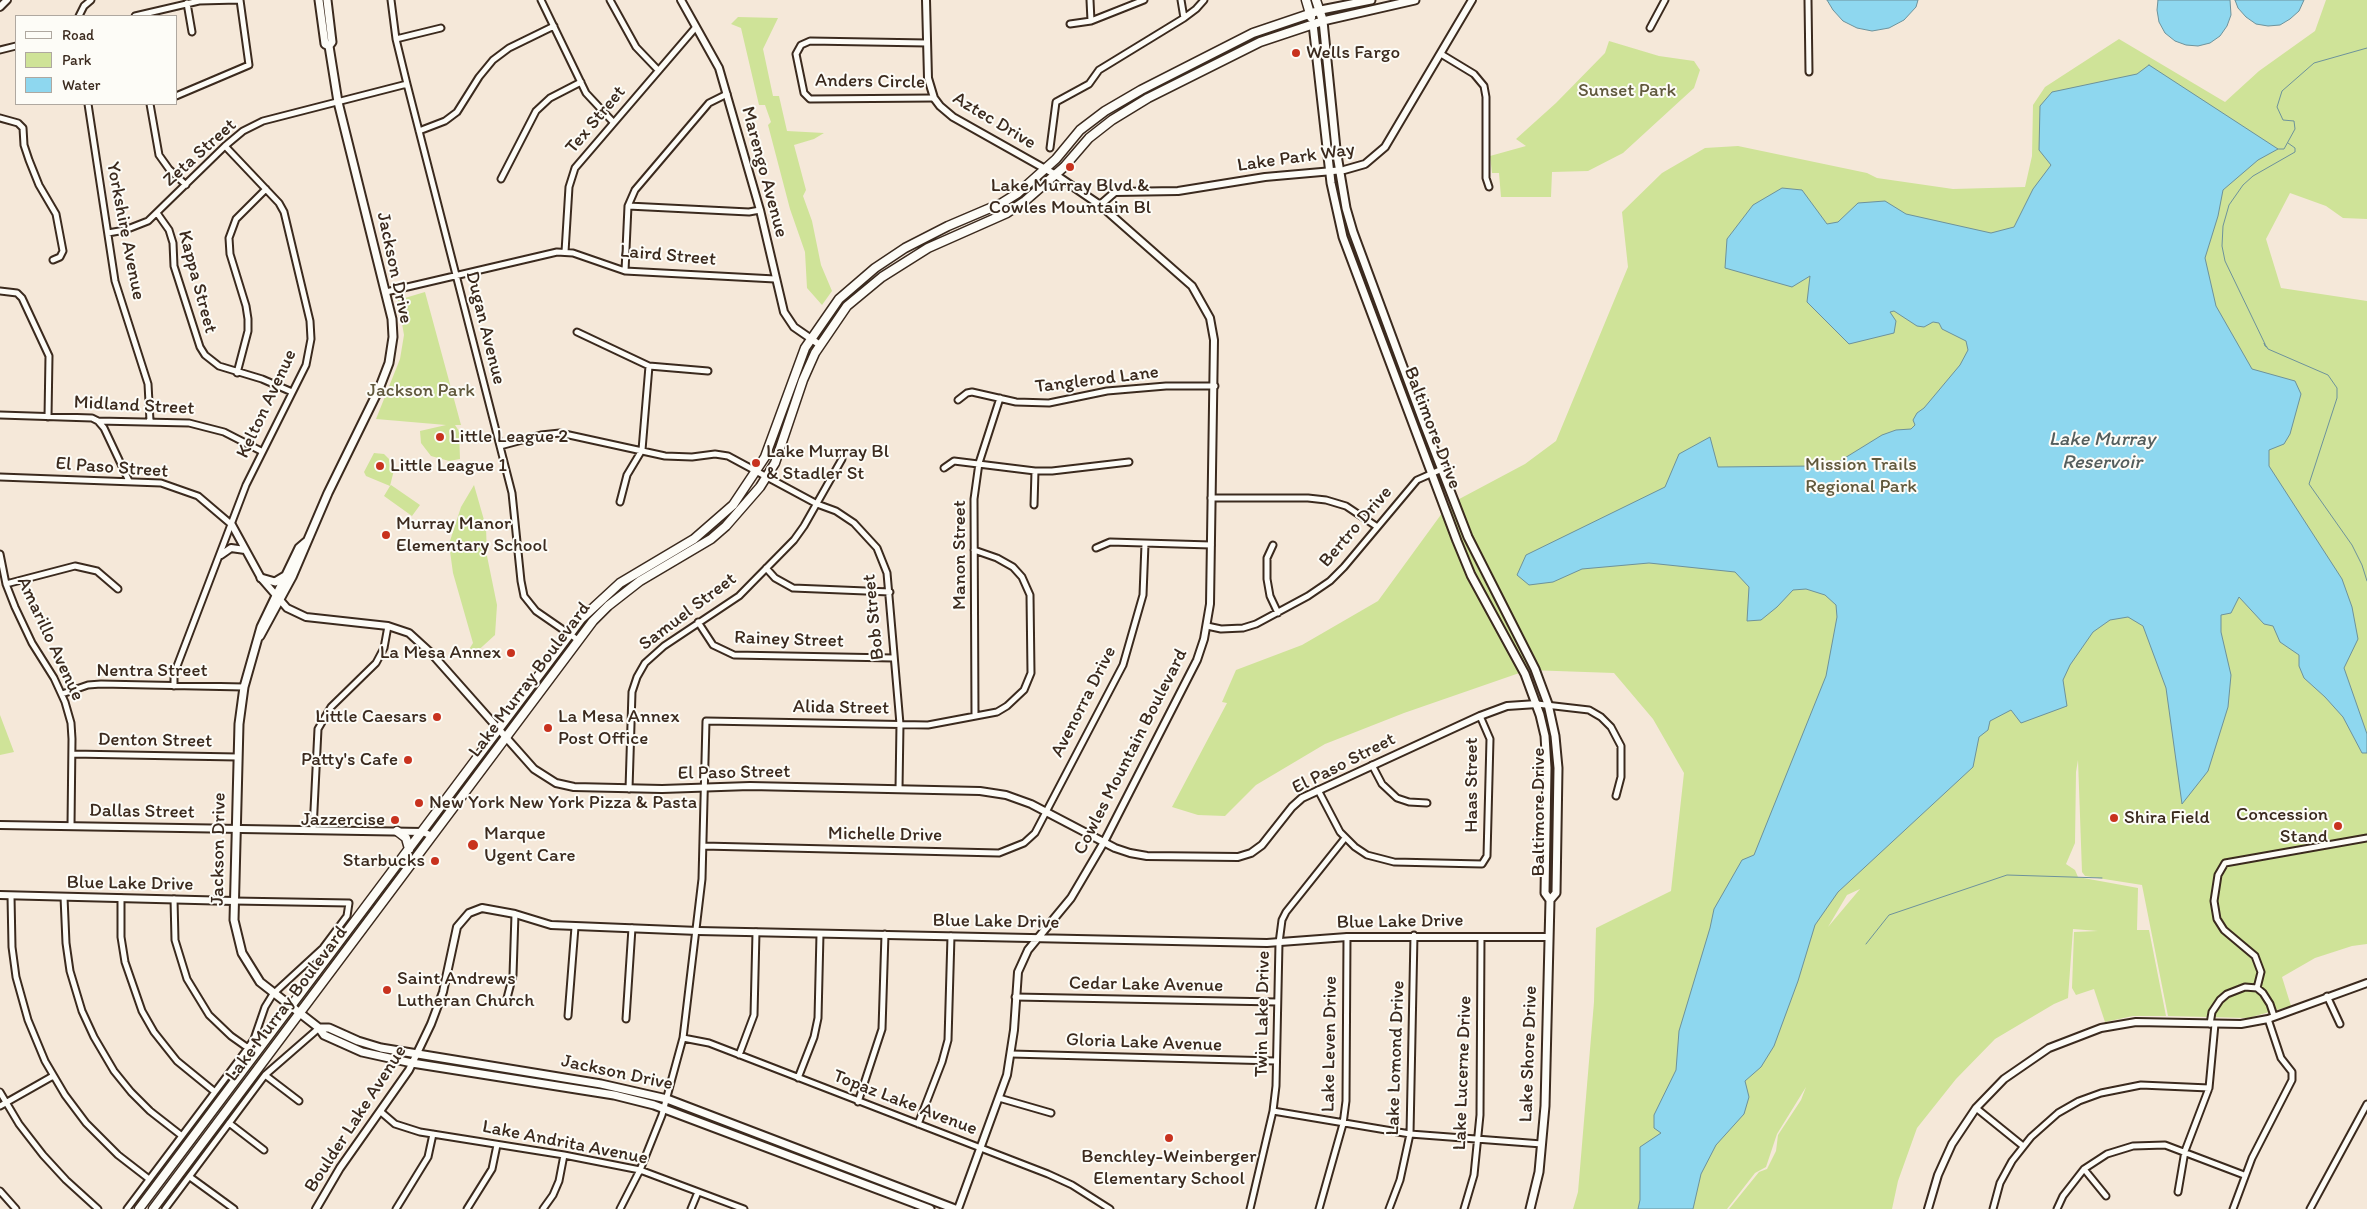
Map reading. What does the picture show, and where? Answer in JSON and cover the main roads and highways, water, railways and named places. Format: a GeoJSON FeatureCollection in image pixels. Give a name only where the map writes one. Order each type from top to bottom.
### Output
{"type":"FeatureCollection","features":[{"type":"Feature","properties":{"kind":"main road","name":"Jackson Drive"},"geometry":{"type":"LineString","coordinates":[[277,599],[304,551],[306,542],[389,363],[392,319],[338,102],[328,46],[325,44],[320,0]]}},
{"type":"Feature","properties":{"kind":"main road","name":"Jackson Drive"},"geometry":{"type":"LineString","coordinates":[[327,0],[332,42],[328,46]]}},
{"type":"Feature","properties":{"kind":"main road","name":"Baltimore Drive"},"geometry":{"type":"LineString","coordinates":[[1306,0],[1313,24],[1329,172],[1343,237],[1471,575],[1525,674],[1545,736],[1547,768],[1545,893],[1550,900],[1556,893],[1558,768],[1555,736],[1548,704],[1535,669],[1468,536],[1353,232],[1340,171],[1323,21],[1321,10],[1316,0]]}},
{"type":"Feature","properties":{"kind":"main road","name":"Lake Murray Boulevard"},"geometry":{"type":"LineString","coordinates":[[153,1209],[593,621],[613,602],[640,581],[678,560],[721,530],[747,503],[766,477],[778,455],[803,380],[820,345],[847,306],[882,276],[928,248],[1007,213],[1025,201],[1050,172],[1080,130],[1106,111],[1141,90],[1245,37],[1310,13],[1371,0]]}},
{"type":"Feature","properties":{"kind":"main road","name":"Lake Murray Boulevard"},"geometry":{"type":"LineString","coordinates":[[139,1209],[423,832],[580,619],[620,583],[694,539],[716,522],[733,505],[765,457],[792,377],[810,338],[847,291],[880,264],[923,238],[1002,203],[1050,172],[1088,138],[1112,120],[1230,57],[1260,42],[1313,24],[1415,0]]}},
{"type":"Feature","properties":{"kind":"main road"},"geometry":{"type":"LineString","coordinates":[[1106,111],[1112,120]]}},
{"type":"Feature","properties":{"kind":"main road"},"geometry":{"type":"LineString","coordinates":[[847,291],[855,299]]}},
{"type":"Feature","properties":{"kind":"main road","name":"Jackson Drive"},"geometry":{"type":"LineString","coordinates":[[306,542],[299,548],[259,638],[244,687],[237,757],[234,901],[235,930],[242,953],[253,974],[272,994],[319,1028],[324,1036],[340,1044],[380,1057],[614,1095],[664,1108],[930,1209]]}},
{"type":"Feature","properties":{"kind":"main road"},"geometry":{"type":"LineString","coordinates":[[261,578],[275,582],[286,576]]}},
{"type":"Feature","properties":{"kind":"main road"},"geometry":{"type":"LineString","coordinates":[[397,832],[406,838],[409,849]]}},
{"type":"Feature","properties":{"kind":"main road","name":"Lake Shore Drive"},"geometry":{"type":"LineString","coordinates":[[1530,1209],[1539,1172],[1545,1106],[1550,900]]}},
{"type":"Feature","properties":{"kind":"main road","name":"Jackson Drive"},"geometry":{"type":"LineString","coordinates":[[319,1028],[329,1028],[365,1044],[602,1084],[667,1099],[957,1209]]}},
{"type":"Feature","properties":{"kind":"water"},"geometry":{"type":"Polygon","coordinates":[[[1827,0],[1918,0],[1916,7],[1904,20],[1889,28],[1872,31],[1857,28],[1843,21],[1827,0]]]}},
{"type":"Feature","properties":{"kind":"water"},"geometry":{"type":"Polygon","coordinates":[[[2158,0],[2230,0],[2231,15],[2227,26],[2220,36],[2210,43],[2198,46],[2186,45],[2175,41],[2165,33],[2159,22],[2158,0]]]}},
{"type":"Feature","properties":{"kind":"water"},"geometry":{"type":"Polygon","coordinates":[[[2235,0],[2304,0],[2299,11],[2290,19],[2280,25],[2268,26],[2256,24],[2246,17],[2238,8],[2235,0]]]}},
{"type":"Feature","properties":{"kind":"water","name":"Lake Murray Reservoir"},"geometry":{"type":"Polygon","coordinates":[[[2149,65],[2278,149],[2258,160],[2223,190],[2218,216],[2205,258],[2216,306],[2252,369],[2295,381],[2301,394],[2290,434],[2284,444],[2269,450],[2269,466],[2342,579],[2352,607],[2358,639],[2344,668],[2367,734],[2367,753],[2362,753],[2343,717],[2304,678],[2299,666],[2299,655],[2280,642],[2273,626],[2264,624],[2239,597],[2231,613],[2221,615],[2221,632],[2231,675],[2228,707],[2208,771],[2182,804],[2166,688],[2143,626],[2128,617],[2110,620],[2093,632],[2070,665],[2063,680],[2067,706],[2021,723],[2011,710],[1990,721],[1988,730],[1979,737],[1973,767],[1838,892],[1815,925],[1798,981],[1774,1046],[1761,1067],[1745,1081],[1749,1097],[1744,1114],[1716,1145],[1701,1174],[1693,1209],[1638,1209],[1640,1200],[1640,1147],[1661,1133],[1654,1128],[1654,1115],[1676,1070],[1679,1031],[1714,909],[1742,860],[1754,855],[1826,676],[1837,617],[1836,605],[1825,595],[1806,589],[1793,590],[1761,620],[1747,621],[1749,587],[1735,572],[1649,563],[1582,569],[1553,582],[1529,585],[1517,575],[1526,555],[1665,487],[1679,454],[1710,437],[1718,467],[1835,464],[1882,435],[1896,430],[1911,429],[1915,425],[1913,420],[1917,413],[1924,408],[1960,365],[1968,350],[1966,341],[1942,329],[1939,323],[1933,322],[1924,327],[1917,326],[1894,311],[1890,312],[1896,321],[1894,333],[1849,344],[1807,302],[1810,276],[1792,287],[1725,268],[1727,239],[1753,205],[1782,188],[1802,190],[1827,224],[1838,222],[1858,203],[1885,201],[1906,214],[1991,233],[2014,227],[2033,189],[2051,165],[2039,150],[2040,106],[2052,92],[2137,74],[2149,65]]]}},
{"type":"Feature","properties":{"kind":"waterway"},"geometry":{"type":"LineString","coordinates":[[2278,149],[2284,149],[2295,129],[2294,121],[2283,120],[2277,107],[2282,91],[2314,63],[2367,48]]}},
{"type":"Feature","properties":{"kind":"waterway"},"geometry":{"type":"LineString","coordinates":[[2265,344],[2225,261],[2222,246],[2223,226],[2229,205],[2243,185],[2253,176],[2295,152],[2295,148],[2288,143]]}},
{"type":"Feature","properties":{"kind":"waterway"},"geometry":{"type":"LineString","coordinates":[[2267,347],[2264,343],[2268,349],[2328,375],[2337,388],[2337,398],[2309,484],[2352,545],[2362,565],[2367,581]]}},
{"type":"Feature","properties":{"kind":"waterway"},"geometry":{"type":"LineString","coordinates":[[1866,944],[1889,915],[2007,875],[2102,878]]}},
{"type":"Feature","properties":{"kind":"place","name":"Wells Fargo"},"geometry":{"type":"Point","coordinates":[1296,53]}},
{"type":"Feature","properties":{"kind":"place","name":"Lake Murray Blvd & Cowles Mountain Bl"},"geometry":{"type":"Point","coordinates":[1070,167]}},
{"type":"Feature","properties":{"kind":"place","name":"Little League 2"},"geometry":{"type":"Point","coordinates":[440,437]}},
{"type":"Feature","properties":{"kind":"place","name":"Lake Murray Bl & Stadler St"},"geometry":{"type":"Point","coordinates":[756,463]}},
{"type":"Feature","properties":{"kind":"place","name":"Little League 1"},"geometry":{"type":"Point","coordinates":[380,466]}},
{"type":"Feature","properties":{"kind":"place","name":"Murray Manor Elementary School"},"geometry":{"type":"Point","coordinates":[386,535]}},
{"type":"Feature","properties":{"kind":"place","name":"La Mesa Annex"},"geometry":{"type":"Point","coordinates":[511,653]}},
{"type":"Feature","properties":{"kind":"place","name":"Little Caesars"},"geometry":{"type":"Point","coordinates":[437,717]}},
{"type":"Feature","properties":{"kind":"place","name":"La Mesa Annex Post Office"},"geometry":{"type":"Point","coordinates":[548,728]}},
{"type":"Feature","properties":{"kind":"place","name":"Patty's Cafe"},"geometry":{"type":"Point","coordinates":[408,760]}},
{"type":"Feature","properties":{"kind":"place","name":"New York New York Pizza & Pasta"},"geometry":{"type":"Point","coordinates":[419,803]}},
{"type":"Feature","properties":{"kind":"place","name":"Shira Field"},"geometry":{"type":"Point","coordinates":[2114,818]}},
{"type":"Feature","properties":{"kind":"place","name":"Jazzercise"},"geometry":{"type":"Point","coordinates":[395,820]}},
{"type":"Feature","properties":{"kind":"place","name":"Concession Stand"},"geometry":{"type":"Point","coordinates":[2338,826]}},
{"type":"Feature","properties":{"kind":"place","name":"Marque Ugent Care"},"geometry":{"type":"Point","coordinates":[473,845]}},
{"type":"Feature","properties":{"kind":"place","name":"Starbucks"},"geometry":{"type":"Point","coordinates":[435,861]}},
{"type":"Feature","properties":{"kind":"place","name":"Saint Andrews Lutheran Church"},"geometry":{"type":"Point","coordinates":[387,990]}},
{"type":"Feature","properties":{"kind":"place","name":"Benchley-Weinberger Elementary School"},"geometry":{"type":"Point","coordinates":[1169,1138]}},
{"type":"Feature","properties":{"kind":"park label","name":"Sunset Park"},"geometry":{"type":"Point","coordinates":[1627,91]}},
{"type":"Feature","properties":{"kind":"park label","name":"Jackson Park"},"geometry":{"type":"Point","coordinates":[421,391]}},
{"type":"Feature","properties":{"kind":"park label","name":"Mission Trails Regional Park"},"geometry":{"type":"Point","coordinates":[1861,476]}}]}
